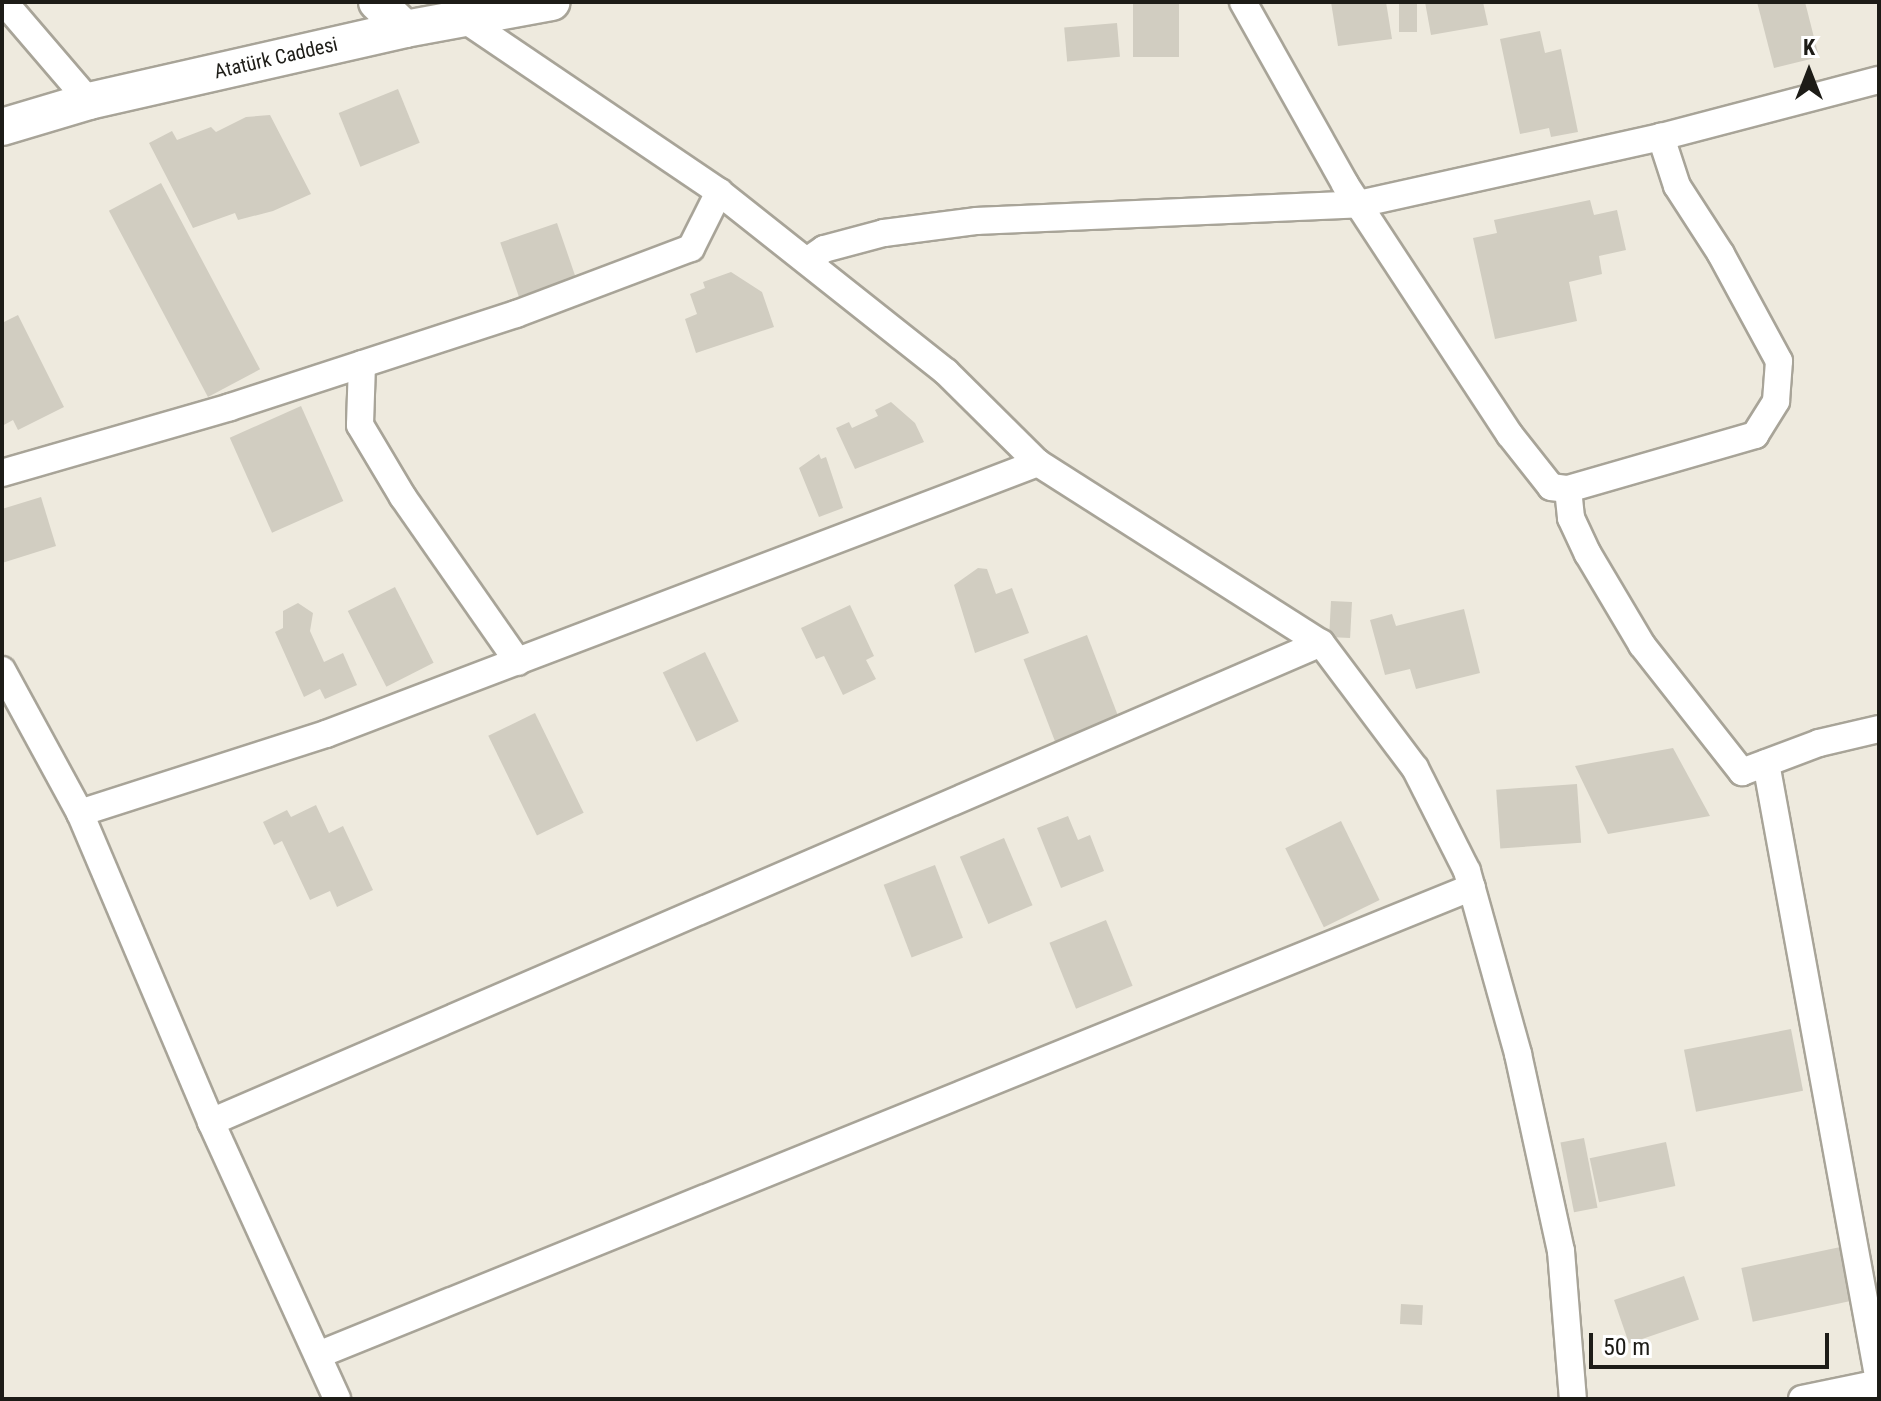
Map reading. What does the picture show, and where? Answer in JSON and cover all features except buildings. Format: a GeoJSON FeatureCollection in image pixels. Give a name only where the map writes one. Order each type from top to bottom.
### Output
{"type":"FeatureCollection","features":[{"type":"Feature","properties":{"kind":"main road"},"geometry":{"type":"LineString","coordinates":[[377,2],[405,29]]}},
{"type":"Feature","properties":{"kind":"main road","name":"Atatürk Caddesi"},"geometry":{"type":"LineString","coordinates":[[2,127],[89,101],[405,29],[552,2]]}},
{"type":"Feature","properties":{"kind":"street"},"geometry":{"type":"LineString","coordinates":[[4,2],[89,101]]}},
{"type":"Feature","properties":{"kind":"street"},"geometry":{"type":"LineString","coordinates":[[1243,2],[1359,204],[1542,481],[1568,489],[1755,435],[1776,401],[1779,361],[1721,254],[1677,186],[1661,137]]}},
{"type":"Feature","properties":{"kind":"street"},"geometry":{"type":"LineString","coordinates":[[461,17],[719,192],[946,372],[1038,463],[1321,643],[1415,768],[1472,887],[1518,1054],[1561,1251],[1573,1399]]}},
{"type":"Feature","properties":{"kind":"street"},"geometry":{"type":"LineString","coordinates":[[807,261],[824,249],[884,233],[977,221],[1359,204],[1661,137],[1879,80]]}},
{"type":"Feature","properties":{"kind":"street"},"geometry":{"type":"LineString","coordinates":[[2,473],[362,364],[691,248],[719,192]]}},
{"type":"Feature","properties":{"kind":"street"},"geometry":{"type":"LineString","coordinates":[[362,364],[360,425],[403,497],[518,662]]}},
{"type":"Feature","properties":{"kind":"street"},"geometry":{"type":"LineString","coordinates":[[80,813],[326,734],[1038,463]]}},
{"type":"Feature","properties":{"kind":"street"},"geometry":{"type":"LineString","coordinates":[[1568,489],[1571,518],[1588,554],[1642,645],[1742,772],[1879,729]]}},
{"type":"Feature","properties":{"kind":"street"},"geometry":{"type":"LineString","coordinates":[[211,1122],[1321,643]]}},
{"type":"Feature","properties":{"kind":"street"},"geometry":{"type":"LineString","coordinates":[[2,670],[80,813],[211,1122],[337,1399]]}},
{"type":"Feature","properties":{"kind":"street"},"geometry":{"type":"LineString","coordinates":[[1766,763],[1879,1382],[1802,1399]]}},
{"type":"Feature","properties":{"kind":"street"},"geometry":{"type":"LineString","coordinates":[[318,1355],[1472,887]]}}]}
